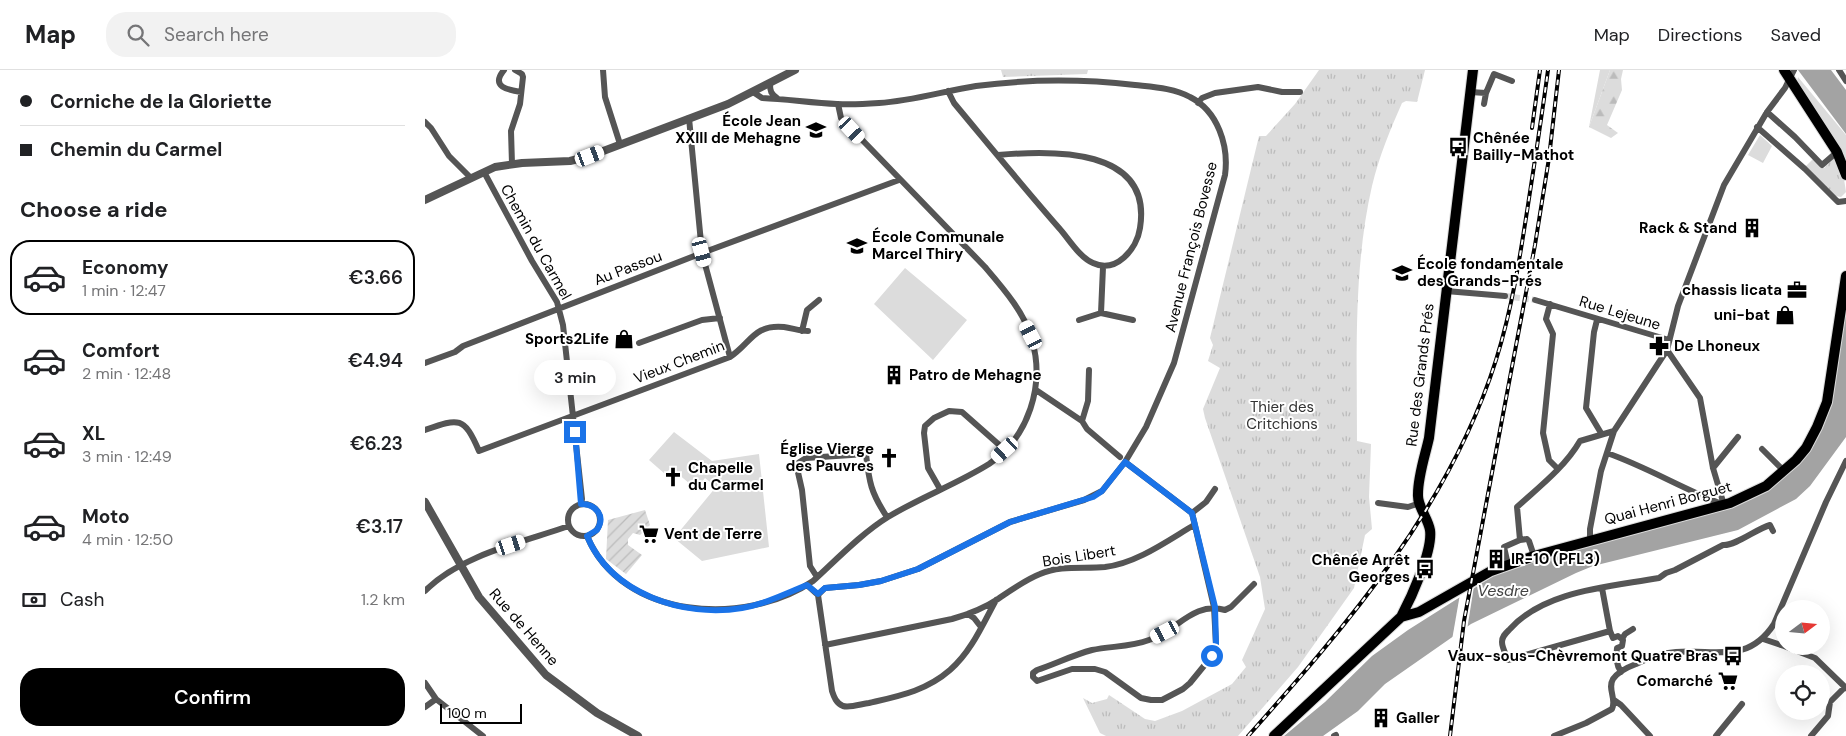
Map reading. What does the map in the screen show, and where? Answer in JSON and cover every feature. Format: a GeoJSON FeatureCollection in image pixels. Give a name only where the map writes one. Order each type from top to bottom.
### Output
{"type":"FeatureCollection","features":[{"type":"Feature","properties":{"kind":"main road","name":"Rue des Grands Prés"},"geometry":{"type":"LineString","coordinates":[[1401,617],[1420,573],[1429,542],[1430,532],[1427,519],[1417,495],[1429,438],[1473,70]]}},
{"type":"Feature","properties":{"kind":"main road"},"geometry":{"type":"LineString","coordinates":[[1784,70],[1792,75],[1837,152],[1846,175]]}},
{"type":"Feature","properties":{"kind":"main road","name":"Quai Henri Borguet"},"geometry":{"type":"LineString","coordinates":[[1274,736],[1401,617],[1419,612],[1485,574],[1534,556],[1742,499],[1766,486],[1785,471],[1806,448],[1827,402],[1846,276]]}},
{"type":"Feature","properties":{"kind":"main road"},"geometry":{"type":"LineString","coordinates":[[1408,604],[1412,610],[1419,612]]}},
{"type":"Feature","properties":{"kind":"street"},"geometry":{"type":"LineString","coordinates":[[504,70],[500,79],[504,89],[521,92]]}},
{"type":"Feature","properties":{"kind":"street"},"geometry":{"type":"LineString","coordinates":[[512,164],[511,131],[519,104],[522,74],[515,70]]}},
{"type":"Feature","properties":{"kind":"street"},"geometry":{"type":"LineString","coordinates":[[603,70],[605,97],[620,144]]}},
{"type":"Feature","properties":{"kind":"street"},"geometry":{"type":"LineString","coordinates":[[425,200],[470,177],[495,167],[512,164],[570,161],[590,156],[728,104],[795,70]]}},
{"type":"Feature","properties":{"kind":"street"},"geometry":{"type":"LineString","coordinates":[[1840,70],[1846,81]]}},
{"type":"Feature","properties":{"kind":"street"},"geometry":{"type":"LineString","coordinates":[[1484,104],[1494,74],[1512,81]]}},
{"type":"Feature","properties":{"kind":"street"},"geometry":{"type":"LineString","coordinates":[[1590,540],[1590,529],[1597,490],[1614,431],[1667,350],[1678,305],[1723,185],[1757,127],[1792,75]]}},
{"type":"Feature","properties":{"kind":"street","name":"Avenue François Bovesse"},"geometry":{"type":"LineString","coordinates":[[753,92],[762,98],[838,104],[880,103],[948,91],[1023,81],[1084,80],[1168,90],[1183,93],[1198,103],[1216,123],[1223,138],[1226,151],[1225,175],[1174,363],[1146,428],[1125,462],[1102,491],[1093,497],[1010,522],[918,569],[881,581],[825,588],[818,594]]}},
{"type":"Feature","properties":{"kind":"street"},"geometry":{"type":"LineString","coordinates":[[770,84],[769,89],[772,95],[777,98]]}},
{"type":"Feature","properties":{"kind":"street"},"geometry":{"type":"LineString","coordinates":[[1198,103],[1201,98],[1215,93],[1258,87],[1282,92],[1299,92]]}},
{"type":"Feature","properties":{"kind":"street"},"geometry":{"type":"LineString","coordinates":[[948,91],[954,103],[1086,260],[1103,267],[1120,262],[1127,255],[1139,233],[1141,205],[1133,184],[1115,168],[1094,158],[1048,154],[998,155]]}},
{"type":"Feature","properties":{"kind":"street"},"geometry":{"type":"LineString","coordinates":[[1470,92],[1486,94]]}},
{"type":"Feature","properties":{"kind":"street"},"geometry":{"type":"LineString","coordinates":[[587,536],[596,554],[614,576],[644,594],[670,603],[705,610],[740,608],[768,602],[807,585],[887,517],[990,463],[1005,450],[1022,428],[1030,411],[1036,390],[1037,367],[1033,340],[1015,307],[985,267],[841,118],[838,104]]}},
{"type":"Feature","properties":{"kind":"street"},"geometry":{"type":"LineString","coordinates":[[1767,112],[1822,165],[1837,152]]}},
{"type":"Feature","properties":{"kind":"street"},"geometry":{"type":"LineString","coordinates":[[689,118],[702,252],[730,357]]}},
{"type":"Feature","properties":{"kind":"street"},"geometry":{"type":"LineString","coordinates":[[425,122],[449,156],[470,177]]}},
{"type":"Feature","properties":{"kind":"street"},"geometry":{"type":"LineString","coordinates":[[1757,127],[1805,169],[1838,202],[1846,201]]}},
{"type":"Feature","properties":{"kind":"street","name":"Chemin du Carmel"},"geometry":{"type":"LineString","coordinates":[[484,172],[559,308],[563,324],[581,504]]}},
{"type":"Feature","properties":{"kind":"street","name":"Au Passou"},"geometry":{"type":"LineString","coordinates":[[425,363],[455,352],[463,346],[702,252],[899,180]]}},
{"type":"Feature","properties":{"kind":"street"},"geometry":{"type":"LineString","coordinates":[[1101,313],[1103,267]]}},
{"type":"Feature","properties":{"kind":"street"},"geometry":{"type":"LineString","coordinates":[[1446,291],[1505,296]]}},
{"type":"Feature","properties":{"kind":"street","name":"Vieux Chemin"},"geometry":{"type":"LineString","coordinates":[[425,430],[449,421],[463,424],[471,432],[479,451],[730,357],[750,337],[762,329],[784,327],[805,331],[807,310],[819,300]]}},
{"type":"Feature","properties":{"kind":"street","name":"Rue Lejeune"},"geometry":{"type":"LineString","coordinates":[[1535,300],[1669,340]]}},
{"type":"Feature","properties":{"kind":"street"},"geometry":{"type":"LineString","coordinates":[[1550,304],[1546,319],[1553,334],[1543,433],[1549,460],[1558,469]]}},
{"type":"Feature","properties":{"kind":"street"},"geometry":{"type":"LineString","coordinates":[[1079,320],[1101,313],[1133,320]]}},
{"type":"Feature","properties":{"kind":"street"},"geometry":{"type":"LineString","coordinates":[[639,343],[702,320],[720,318]]}},
{"type":"Feature","properties":{"kind":"street"},"geometry":{"type":"LineString","coordinates":[[1597,320],[1586,408],[1601,433]]}},
{"type":"Feature","properties":{"kind":"street"},"geometry":{"type":"LineString","coordinates":[[1667,350],[1700,398],[1713,468],[1724,505]]}},
{"type":"Feature","properties":{"kind":"street"},"geometry":{"type":"LineString","coordinates":[[1082,421],[1088,401],[1089,370]]}},
{"type":"Feature","properties":{"kind":"street"},"geometry":{"type":"LineString","coordinates":[[1036,390],[1082,421],[1087,429],[1119,457]]}},
{"type":"Feature","properties":{"kind":"street"},"geometry":{"type":"LineString","coordinates":[[940,490],[928,468],[924,433],[925,426],[933,418],[949,411],[962,412],[1005,450]]}},
{"type":"Feature","properties":{"kind":"street"},"geometry":{"type":"LineString","coordinates":[[1520,540],[1517,507],[1558,469],[1575,451],[1580,441],[1601,433],[1614,431]]}},
{"type":"Feature","properties":{"kind":"street"},"geometry":{"type":"LineString","coordinates":[[1713,468],[1738,437]]}},
{"type":"Feature","properties":{"kind":"street"},"geometry":{"type":"LineString","coordinates":[[1761,449],[1785,471]]}},
{"type":"Feature","properties":{"kind":"street"},"geometry":{"type":"LineString","coordinates":[[1607,453],[1635,463],[1705,498],[1724,505]]}},
{"type":"Feature","properties":{"kind":"street"},"geometry":{"type":"LineString","coordinates":[[817,577],[810,566],[802,490],[797,468],[798,463],[806,458],[865,454],[872,492],[887,517]]}},
{"type":"Feature","properties":{"kind":"street"},"geometry":{"type":"LineString","coordinates":[[1554,736],[1586,723],[1612,708],[1614,700],[1611,686],[1613,680],[1621,672],[1639,662],[1668,653],[1735,652],[1763,639],[1774,624],[1825,503],[1846,461]]}},
{"type":"Feature","properties":{"kind":"street"},"geometry":{"type":"LineString","coordinates":[[1125,462],[1192,513],[1215,607],[1216,645],[1212,656],[1183,690],[1162,700],[1141,698],[1105,672],[1095,669],[1072,669],[1037,681],[1033,677],[1033,673],[1037,670],[1091,651],[1149,640],[1200,609],[1215,607],[1225,610],[1254,584]]}},
{"type":"Feature","properties":{"kind":"street"},"geometry":{"type":"LineString","coordinates":[[1192,513],[1206,502],[1215,489]]}},
{"type":"Feature","properties":{"kind":"street","name":"Rue de Henne"},"geometry":{"type":"LineString","coordinates":[[425,502],[479,597],[546,675],[597,713],[634,735]]}},
{"type":"Feature","properties":{"kind":"street"},"geometry":{"type":"LineString","coordinates":[[1378,502],[1408,507],[1419,503]]}},
{"type":"Feature","properties":{"kind":"street"},"geometry":{"type":"LineString","coordinates":[[581,504],[588,504],[594,507],[599,512],[601,519],[597,530],[587,536],[574,533],[569,526],[570,512],[581,504]]}},
{"type":"Feature","properties":{"kind":"street","name":"Bois Libert"},"geometry":{"type":"LineString","coordinates":[[825,645],[953,619],[996,600],[1041,573],[1057,569],[1105,567],[1127,561],[1149,551],[1194,525]]}},
{"type":"Feature","properties":{"kind":"street"},"geometry":{"type":"LineString","coordinates":[[1610,631],[1508,660],[1503,647],[1503,637],[1519,619],[1544,605],[1577,592],[1659,578],[1666,572],[1675,570],[1723,544],[1731,544],[1763,527],[1770,525],[1773,531]]}},
{"type":"Feature","properties":{"kind":"street"},"geometry":{"type":"LineString","coordinates":[[425,590],[431,584],[477,557],[569,526]]}},
{"type":"Feature","properties":{"kind":"street"},"geometry":{"type":"LineString","coordinates":[[1508,565],[1504,547],[1520,540],[1527,539],[1529,541],[1534,556]]}},
{"type":"Feature","properties":{"kind":"street"},"geometry":{"type":"LineString","coordinates":[[807,585],[818,594]]}},
{"type":"Feature","properties":{"kind":"street"},"geometry":{"type":"LineString","coordinates":[[1602,588],[1613,638],[1611,642],[1612,646],[1617,648]]}},
{"type":"Feature","properties":{"kind":"street","name":"Bois Libert"},"geometry":{"type":"LineString","coordinates":[[818,594],[835,700],[843,706],[855,706],[903,696],[937,680],[951,670],[960,660],[996,600]]}},
{"type":"Feature","properties":{"kind":"street"},"geometry":{"type":"LineString","coordinates":[[968,614],[975,618],[981,627]]}},
{"type":"Feature","properties":{"kind":"street"},"geometry":{"type":"LineString","coordinates":[[1617,648],[1623,644],[1622,639],[1625,634],[1633,629]]}},
{"type":"Feature","properties":{"kind":"street"},"geometry":{"type":"LineString","coordinates":[[1613,638],[1618,636],[1622,639]]}},
{"type":"Feature","properties":{"kind":"street"},"geometry":{"type":"LineString","coordinates":[[1763,639],[1775,643]]}},
{"type":"Feature","properties":{"kind":"street"},"geometry":{"type":"LineString","coordinates":[[1617,648],[1617,666],[1621,672]]}},
{"type":"Feature","properties":{"kind":"street"},"geometry":{"type":"LineString","coordinates":[[1807,655],[1815,658],[1845,688],[1830,702],[1828,716],[1811,736]]}},
{"type":"Feature","properties":{"kind":"street"},"geometry":{"type":"LineString","coordinates":[[425,683],[436,699],[483,736]]}},
{"type":"Feature","properties":{"kind":"street"},"geometry":{"type":"LineString","coordinates":[[425,707],[436,699]]}},
{"type":"Feature","properties":{"kind":"street"},"geometry":{"type":"LineString","coordinates":[[1614,700],[1621,705],[1649,736]]}},
{"type":"Feature","properties":{"kind":"street"},"geometry":{"type":"LineString","coordinates":[[1716,736],[1742,704]]}},
{"type":"Feature","properties":{"kind":"green space"},"geometry":{"type":"Polygon","coordinates":[[[1001,70],[1088,70],[1087,74],[1003,77],[1001,70]]]}},
{"type":"Feature","properties":{"kind":"green space","name":"Thier des Critchions"},"geometry":{"type":"Polygon","coordinates":[[[1319,70],[1425,70],[1417,102],[1406,101],[1402,103],[1389,133],[1375,175],[1366,217],[1357,313],[1357,441],[1371,444],[1369,497],[1372,529],[1365,535],[1354,588],[1298,667],[1238,736],[1106,736],[1100,733],[1083,698],[1092,703],[1107,699],[1109,695],[1145,719],[1155,721],[1182,711],[1232,684],[1246,667],[1242,660],[1265,609],[1260,577],[1203,409],[1220,368],[1208,361],[1213,345],[1210,338],[1259,136],[1266,136],[1295,104],[1319,70]]]}},
{"type":"Feature","properties":{"kind":"green space"},"geometry":{"type":"Polygon","coordinates":[[[1600,70],[1610,70],[1589,127],[1600,70]]]}},
{"type":"Feature","properties":{"kind":"green space"},"geometry":{"type":"Polygon","coordinates":[[[1610,70],[1623,70],[1621,79],[1622,90],[1607,125],[1618,133],[1611,138],[1589,127],[1610,70]]]}},
{"type":"Feature","properties":{"kind":"green space"},"geometry":{"type":"Polygon","coordinates":[[[1798,77],[1846,135],[1846,162],[1830,131],[1797,82],[1798,77]]]}},
{"type":"Feature","properties":{"kind":"green space"},"geometry":{"type":"Polygon","coordinates":[[[1760,135],[1772,146],[1763,163],[1748,155],[1760,135]]]}},
{"type":"Feature","properties":{"kind":"green space"},"geometry":{"type":"Polygon","coordinates":[[[1835,157],[1844,179],[1846,192],[1841,197],[1835,196],[1806,166],[1814,158],[1824,168],[1835,157]]]}},
{"type":"Feature","properties":{"kind":"green space"},"geometry":{"type":"Polygon","coordinates":[[[905,268],[967,320],[933,360],[874,304],[905,268]]]}},
{"type":"Feature","properties":{"kind":"green space"},"geometry":{"type":"Polygon","coordinates":[[[674,432],[712,461],[759,454],[769,547],[702,561],[674,538],[716,487],[705,478],[696,489],[671,468],[665,474],[649,460],[674,432]]]}},
{"type":"Feature","properties":{"kind":"green space"},"geometry":{"type":"Polygon","coordinates":[[[645,510],[650,525],[640,535],[633,533],[628,539],[628,545],[642,555],[626,574],[606,559],[608,520],[645,510]]]}},
{"type":"Feature","properties":{"kind":"water"},"geometry":{"type":"Polygon","coordinates":[[[1798,70],[1831,70],[1846,90],[1846,134],[1798,70]]]}},
{"type":"Feature","properties":{"kind":"water","name":"Vesdre"},"geometry":{"type":"Polygon","coordinates":[[[1846,311],[1846,437],[1810,486],[1796,499],[1738,530],[1593,566],[1576,573],[1471,624],[1385,684],[1358,711],[1323,736],[1284,736],[1325,702],[1372,656],[1408,630],[1495,575],[1543,557],[1726,509],[1752,499],[1768,490],[1796,465],[1834,384],[1846,311]]]}},
{"type":"Feature","properties":{"kind":"pier"},"geometry":{"type":"Polygon","coordinates":[[[1474,586],[1467,630],[1452,640],[1460,594],[1474,586]]]}},
{"type":"Feature","properties":{"kind":"tunnel"},"geometry":{"type":"LineString","coordinates":[[1505,296],[1535,300]]}},
{"type":"Feature","properties":{"kind":"railway"},"geometry":{"type":"LineString","coordinates":[[1532,128],[1540,70]]}},
{"type":"Feature","properties":{"kind":"railway"},"geometry":{"type":"LineString","coordinates":[[1248,736],[1322,651],[1392,561],[1424,514],[1452,465],[1476,413],[1502,341],[1511,302],[1519,263],[1548,70]]}},
{"type":"Feature","properties":{"kind":"railway"},"geometry":{"type":"LineString","coordinates":[[1450,736],[1464,621],[1535,245],[1549,158],[1559,70]]}},
{"type":"Feature","properties":{"kind":"place","name":"École Jean XXIII de Mehagne"},"geometry":{"type":"Point","coordinates":[816,130]}},
{"type":"Feature","properties":{"kind":"place","name":"Chênée Bailly-Mathot"},"geometry":{"type":"Point","coordinates":[1458,147]}},
{"type":"Feature","properties":{"kind":"place","name":"Rack & Stand"},"geometry":{"type":"Point","coordinates":[1752,228]}},
{"type":"Feature","properties":{"kind":"place","name":"École Communale Marcel Thiry"},"geometry":{"type":"Point","coordinates":[857,246]}},
{"type":"Feature","properties":{"kind":"place","name":"École fondamentale des Grands-Prés"},"geometry":{"type":"Point","coordinates":[1402,273]}},
{"type":"Feature","properties":{"kind":"place","name":"chassis licata"},"geometry":{"type":"Point","coordinates":[1797,290]}},
{"type":"Feature","properties":{"kind":"place","name":"uni-bat"},"geometry":{"type":"Point","coordinates":[1785,315]}},
{"type":"Feature","properties":{"kind":"place","name":"Sports2Life"},"geometry":{"type":"Point","coordinates":[624,339]}},
{"type":"Feature","properties":{"kind":"place","name":"De Lhoneux"},"geometry":{"type":"Point","coordinates":[1659,346]}},
{"type":"Feature","properties":{"kind":"place","name":"Patro de Mehagne"},"geometry":{"type":"Point","coordinates":[894,375]}},
{"type":"Feature","properties":{"kind":"place","name":"Église Vierge des Pauvres"},"geometry":{"type":"Point","coordinates":[889,458]}},
{"type":"Feature","properties":{"kind":"place","name":"Chapelle du Carmel"},"geometry":{"type":"Point","coordinates":[673,477]}},
{"type":"Feature","properties":{"kind":"place","name":"Vent de Terre"},"geometry":{"type":"Point","coordinates":[649,534]}},
{"type":"Feature","properties":{"kind":"place","name":"IR-10 (PFL3)"},"geometry":{"type":"Point","coordinates":[1496,559]}},
{"type":"Feature","properties":{"kind":"place","name":"Chênée Arrêt Georges"},"geometry":{"type":"Point","coordinates":[1425,569]}},
{"type":"Feature","properties":{"kind":"place","name":"Vaux-sous-Chèvremont Quatre Bras"},"geometry":{"type":"Point","coordinates":[1733,656]}},
{"type":"Feature","properties":{"kind":"place","name":"Comarché"},"geometry":{"type":"Point","coordinates":[1728,681]}},
{"type":"Feature","properties":{"kind":"place","name":"Galler"},"geometry":{"type":"Point","coordinates":[1381,718]}},
{"type":"Feature","properties":{"kind":"route"},"geometry":{"type":"LineString","coordinates":[[575,432],[581,504],[588,504],[594,507],[599,512],[601,519],[600,527],[595,533],[587,536],[604,565],[614,576],[644,594],[663,602],[705,610],[740,608],[768,602],[807,585],[818,594],[825,588],[881,581],[918,569],[1010,522],[1093,497],[1102,491],[1125,462],[1192,513],[1215,607],[1216,645],[1212,656]]}}]}
